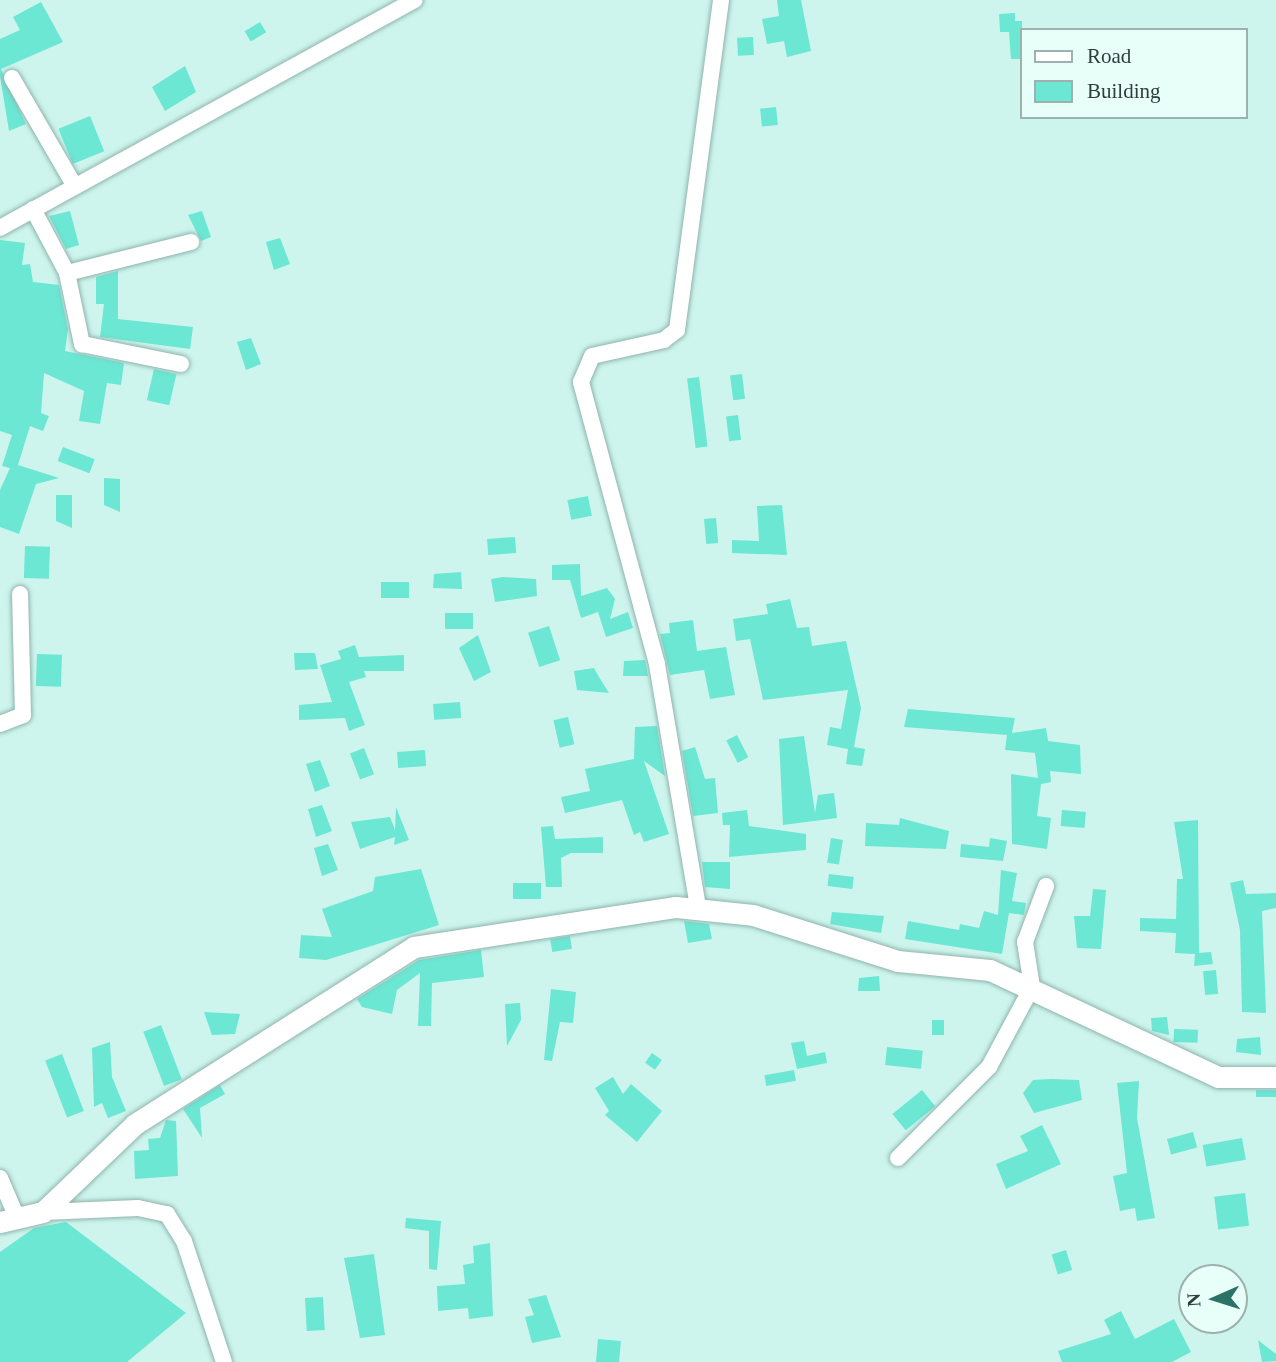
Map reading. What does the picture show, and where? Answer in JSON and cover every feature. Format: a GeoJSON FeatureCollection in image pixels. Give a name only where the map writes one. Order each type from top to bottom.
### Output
{"type":"FeatureCollection","features":[{"type":"Feature","properties":{"kind":"street"},"geometry":{"type":"LineString","coordinates":[[0,228],[414,0]]}},
{"type":"Feature","properties":{"kind":"street"},"geometry":{"type":"LineString","coordinates":[[698,907],[657,664],[581,382],[592,356],[664,340],[677,330],[721,0]]}},
{"type":"Feature","properties":{"kind":"street"},"geometry":{"type":"LineString","coordinates":[[12,78],[74,185]]}},
{"type":"Feature","properties":{"kind":"street"},"geometry":{"type":"LineString","coordinates":[[33,209],[67,273],[82,345],[181,364]]}},
{"type":"Feature","properties":{"kind":"street"},"geometry":{"type":"LineString","coordinates":[[67,273],[191,242]]}},
{"type":"Feature","properties":{"kind":"street"},"geometry":{"type":"LineString","coordinates":[[0,724],[23,715],[20,594]]}},
{"type":"Feature","properties":{"kind":"street"},"geometry":{"type":"LineString","coordinates":[[898,1158],[989,1067],[1032,987],[1025,942],[1045,886]]}},
{"type":"Feature","properties":{"kind":"street"},"geometry":{"type":"LineString","coordinates":[[43,1212],[135,1124],[414,947],[698,907],[754,915],[898,961],[990,970],[1032,987],[1218,1077],[1276,1077]]}},
{"type":"Feature","properties":{"kind":"street"},"geometry":{"type":"LineString","coordinates":[[0,1178],[9,1221],[43,1212],[138,1208],[167,1214],[184,1241],[224,1362]]}},
{"type":"Feature","properties":{"kind":"building"},"geometry":{"type":"Polygon","coordinates":[[[777,0],[801,0],[811,51],[787,57],[784,41],[767,44],[762,19],[779,16],[777,0]]]}},
{"type":"Feature","properties":{"kind":"building"},"geometry":{"type":"Polygon","coordinates":[[[41,2],[63,42],[1,69],[26,124],[9,131],[0,76],[0,39],[20,30],[13,17],[41,2]]]}},
{"type":"Feature","properties":{"kind":"building"},"geometry":{"type":"Polygon","coordinates":[[[1015,13],[1015,21],[1022,21],[1020,59],[1011,59],[1009,32],[1000,32],[999,14],[1015,13]]]}},
{"type":"Feature","properties":{"kind":"building"},"geometry":{"type":"Polygon","coordinates":[[[260,22],[266,32],[251,42],[245,31],[260,22]]]}},
{"type":"Feature","properties":{"kind":"building"},"geometry":{"type":"Polygon","coordinates":[[[753,37],[754,55],[738,56],[737,38],[753,37]]]}},
{"type":"Feature","properties":{"kind":"building"},"geometry":{"type":"Polygon","coordinates":[[[185,66],[196,92],[165,111],[152,87],[185,66]]]}},
{"type":"Feature","properties":{"kind":"building"},"geometry":{"type":"Polygon","coordinates":[[[776,107],[778,125],[762,127],[760,109],[776,107]]]}},
{"type":"Feature","properties":{"kind":"building"},"geometry":{"type":"Polygon","coordinates":[[[90,116],[104,151],[73,164],[58,129],[90,116]]]}},
{"type":"Feature","properties":{"kind":"building"},"geometry":{"type":"Polygon","coordinates":[[[70,211],[79,245],[66,249],[49,216],[70,211]]]}},
{"type":"Feature","properties":{"kind":"building"},"geometry":{"type":"Polygon","coordinates":[[[202,211],[211,237],[201,241],[188,215],[202,211]]]}},
{"type":"Feature","properties":{"kind":"building"},"geometry":{"type":"Polygon","coordinates":[[[280,238],[290,264],[274,270],[266,242],[280,238]]]}},
{"type":"Feature","properties":{"kind":"building"},"geometry":{"type":"Polygon","coordinates":[[[0,240],[25,243],[22,265],[30,264],[33,282],[59,285],[68,329],[65,351],[124,363],[121,385],[107,383],[100,424],[79,421],[84,391],[44,373],[41,413],[49,416],[43,431],[30,426],[18,465],[59,478],[36,484],[19,534],[0,527],[0,490],[10,468],[2,466],[12,435],[0,431],[0,240]]]}},
{"type":"Feature","properties":{"kind":"building"},"geometry":{"type":"Polygon","coordinates":[[[118,271],[118,319],[193,327],[190,349],[100,337],[104,304],[96,304],[96,277],[118,271]]]}},
{"type":"Feature","properties":{"kind":"building"},"geometry":{"type":"Polygon","coordinates":[[[251,338],[261,364],[246,370],[237,342],[251,338]]]}},
{"type":"Feature","properties":{"kind":"building"},"geometry":{"type":"Polygon","coordinates":[[[154,369],[176,374],[169,405],[147,400],[154,369]]]}},
{"type":"Feature","properties":{"kind":"building"},"geometry":{"type":"Polygon","coordinates":[[[742,374],[745,399],[733,400],[730,375],[742,374]]]}},
{"type":"Feature","properties":{"kind":"building"},"geometry":{"type":"Polygon","coordinates":[[[699,377],[708,446],[696,448],[687,378],[699,377]]]}},
{"type":"Feature","properties":{"kind":"building"},"geometry":{"type":"Polygon","coordinates":[[[738,415],[741,440],[729,441],[726,416],[738,415]]]}},
{"type":"Feature","properties":{"kind":"building"},"geometry":{"type":"Polygon","coordinates":[[[63,447],[95,459],[89,473],[58,461],[63,447]]]}},
{"type":"Feature","properties":{"kind":"building"},"geometry":{"type":"Polygon","coordinates":[[[104,478],[120,479],[120,512],[104,505],[104,478]]]}},
{"type":"Feature","properties":{"kind":"building"},"geometry":{"type":"Polygon","coordinates":[[[56,495],[72,495],[72,528],[56,521],[56,495]]]}},
{"type":"Feature","properties":{"kind":"building"},"geometry":{"type":"Polygon","coordinates":[[[588,496],[592,516],[571,520],[567,500],[588,496]]]}},
{"type":"Feature","properties":{"kind":"building"},"geometry":{"type":"Polygon","coordinates":[[[782,505],[787,555],[732,553],[732,540],[759,541],[757,506],[782,505]]]}},
{"type":"Feature","properties":{"kind":"building"},"geometry":{"type":"Polygon","coordinates":[[[716,518],[718,543],[706,544],[704,519],[716,518]]]}},
{"type":"Feature","properties":{"kind":"building"},"geometry":{"type":"Polygon","coordinates":[[[515,537],[516,553],[488,555],[487,539],[515,537]]]}},
{"type":"Feature","properties":{"kind":"building"},"geometry":{"type":"Polygon","coordinates":[[[25,546],[50,547],[49,579],[24,578],[25,546]]]}},
{"type":"Feature","properties":{"kind":"building"},"geometry":{"type":"Polygon","coordinates":[[[580,564],[581,596],[607,588],[615,599],[610,619],[628,612],[633,628],[606,637],[598,612],[581,618],[570,580],[552,580],[552,565],[580,564]]]}},
{"type":"Feature","properties":{"kind":"building"},"geometry":{"type":"Polygon","coordinates":[[[461,572],[462,589],[433,588],[434,574],[461,572]]]}},
{"type":"Feature","properties":{"kind":"building"},"geometry":{"type":"Polygon","coordinates":[[[491,579],[536,579],[537,596],[495,602],[491,579]]]}},
{"type":"Feature","properties":{"kind":"building"},"geometry":{"type":"Polygon","coordinates":[[[381,582],[409,582],[409,598],[381,598],[381,582]]]}},
{"type":"Feature","properties":{"kind":"building"},"geometry":{"type":"Polygon","coordinates":[[[790,599],[797,628],[809,627],[812,646],[846,641],[861,708],[854,747],[865,749],[862,766],[846,764],[848,749],[827,745],[830,727],[841,729],[848,690],[763,700],[750,639],[736,641],[733,619],[768,614],[766,604],[790,599]]]}},
{"type":"Feature","properties":{"kind":"building"},"geometry":{"type":"Polygon","coordinates":[[[445,613],[473,613],[473,629],[445,629],[445,613]]]}},
{"type":"Feature","properties":{"kind":"building"},"geometry":{"type":"Polygon","coordinates":[[[693,620],[697,651],[726,647],[735,695],[710,699],[704,670],[670,675],[660,634],[670,633],[669,623],[693,620]]]}},
{"type":"Feature","properties":{"kind":"building"},"geometry":{"type":"Polygon","coordinates":[[[549,626],[560,660],[539,667],[528,633],[549,626]]]}},
{"type":"Feature","properties":{"kind":"building"},"geometry":{"type":"Polygon","coordinates":[[[478,635],[491,672],[474,681],[459,648],[478,635]]]}},
{"type":"Feature","properties":{"kind":"building"},"geometry":{"type":"Polygon","coordinates":[[[355,645],[359,657],[404,655],[404,671],[364,671],[366,677],[349,682],[365,725],[349,731],[345,718],[299,720],[299,705],[332,702],[320,665],[341,659],[338,651],[355,645]]]}},
{"type":"Feature","properties":{"kind":"building"},"geometry":{"type":"Polygon","coordinates":[[[294,653],[315,653],[318,669],[295,670],[294,653]]]}},
{"type":"Feature","properties":{"kind":"building"},"geometry":{"type":"Polygon","coordinates":[[[37,654],[62,655],[61,687],[36,686],[37,654]]]}},
{"type":"Feature","properties":{"kind":"building"},"geometry":{"type":"Polygon","coordinates":[[[645,660],[648,676],[623,676],[624,661],[645,660]]]}},
{"type":"Feature","properties":{"kind":"building"},"geometry":{"type":"Polygon","coordinates":[[[594,668],[609,693],[577,690],[574,671],[594,668]]]}},
{"type":"Feature","properties":{"kind":"building"},"geometry":{"type":"Polygon","coordinates":[[[460,702],[461,718],[434,720],[433,704],[460,702]]]}},
{"type":"Feature","properties":{"kind":"building"},"geometry":{"type":"Polygon","coordinates":[[[908,709],[1015,718],[1012,733],[1046,728],[1048,741],[1080,745],[1081,774],[1050,771],[1051,782],[1041,784],[1037,816],[1051,818],[1047,849],[1012,844],[1011,774],[1038,778],[1035,753],[1005,750],[1007,735],[904,727],[908,709]]]}},
{"type":"Feature","properties":{"kind":"building"},"geometry":{"type":"Polygon","coordinates":[[[568,717],[574,744],[560,748],[553,720],[568,717]]]}},
{"type":"Feature","properties":{"kind":"building"},"geometry":{"type":"Polygon","coordinates":[[[657,726],[665,776],[644,761],[669,834],[644,842],[640,832],[634,835],[622,800],[565,813],[561,797],[590,791],[585,769],[634,759],[635,727],[657,726]]]}},
{"type":"Feature","properties":{"kind":"building"},"geometry":{"type":"Polygon","coordinates":[[[737,735],[748,757],[738,763],[726,740],[737,735]]]}},
{"type":"Feature","properties":{"kind":"building"},"geometry":{"type":"Polygon","coordinates":[[[804,736],[815,813],[818,795],[834,793],[837,818],[783,825],[779,739],[804,736]]]}},
{"type":"Feature","properties":{"kind":"building"},"geometry":{"type":"Polygon","coordinates":[[[695,747],[705,779],[715,778],[718,813],[693,816],[682,751],[695,747]]]}},
{"type":"Feature","properties":{"kind":"building"},"geometry":{"type":"Polygon","coordinates":[[[364,748],[374,774],[360,780],[350,753],[364,748]]]}},
{"type":"Feature","properties":{"kind":"building"},"geometry":{"type":"Polygon","coordinates":[[[425,750],[426,766],[398,768],[397,752],[425,750]]]}},
{"type":"Feature","properties":{"kind":"building"},"geometry":{"type":"Polygon","coordinates":[[[320,760],[330,786],[315,792],[306,764],[320,760]]]}},
{"type":"Feature","properties":{"kind":"building"},"geometry":{"type":"Polygon","coordinates":[[[322,805],[332,831],[316,837],[308,809],[322,805]]]}},
{"type":"Feature","properties":{"kind":"building"},"geometry":{"type":"Polygon","coordinates":[[[396,807],[409,840],[394,845],[395,837],[360,849],[351,822],[390,817],[395,830],[396,807]]]}},
{"type":"Feature","properties":{"kind":"building"},"geometry":{"type":"Polygon","coordinates":[[[747,810],[749,826],[806,834],[806,850],[729,857],[730,825],[723,825],[722,813],[747,810]]]}},
{"type":"Feature","properties":{"kind":"building"},"geometry":{"type":"Polygon","coordinates":[[[1062,810],[1086,812],[1085,828],[1061,826],[1062,810]]]}},
{"type":"Feature","properties":{"kind":"building"},"geometry":{"type":"Polygon","coordinates":[[[900,818],[949,831],[946,849],[865,846],[866,823],[899,825],[900,818]]]}},
{"type":"Feature","properties":{"kind":"building"},"geometry":{"type":"Polygon","coordinates":[[[1198,820],[1199,953],[1211,952],[1213,964],[1194,966],[1195,954],[1175,953],[1176,933],[1140,931],[1140,918],[1176,919],[1177,879],[1183,879],[1174,822],[1198,820]]]}},
{"type":"Feature","properties":{"kind":"building"},"geometry":{"type":"Polygon","coordinates":[[[553,826],[555,839],[603,837],[603,853],[571,853],[561,858],[562,887],[546,887],[541,827],[553,826]]]}},
{"type":"Feature","properties":{"kind":"building"},"geometry":{"type":"Polygon","coordinates":[[[831,838],[843,840],[839,865],[827,863],[831,838]]]}},
{"type":"Feature","properties":{"kind":"building"},"geometry":{"type":"Polygon","coordinates":[[[990,838],[1007,841],[1003,861],[960,857],[961,844],[989,847],[990,838]]]}},
{"type":"Feature","properties":{"kind":"building"},"geometry":{"type":"Polygon","coordinates":[[[328,844],[338,870],[322,876],[314,848],[328,844]]]}},
{"type":"Feature","properties":{"kind":"building"},"geometry":{"type":"Polygon","coordinates":[[[702,862],[730,862],[730,889],[705,887],[702,862]]]}},
{"type":"Feature","properties":{"kind":"building"},"geometry":{"type":"Polygon","coordinates":[[[421,869],[439,925],[326,960],[299,958],[301,935],[332,937],[322,909],[373,891],[375,877],[421,869]]]}},
{"type":"Feature","properties":{"kind":"building"},"geometry":{"type":"Polygon","coordinates":[[[1001,870],[1017,873],[1012,901],[1026,903],[1024,915],[1009,913],[1002,954],[905,939],[908,921],[959,930],[960,924],[979,928],[984,911],[998,915],[1001,870]]]}},
{"type":"Feature","properties":{"kind":"building"},"geometry":{"type":"Polygon","coordinates":[[[829,874],[854,877],[852,889],[828,886],[829,874]]]}},
{"type":"Feature","properties":{"kind":"building"},"geometry":{"type":"Polygon","coordinates":[[[1243,880],[1246,894],[1276,893],[1276,908],[1262,911],[1266,1013],[1242,1012],[1240,930],[1230,883],[1243,880]]]}},
{"type":"Feature","properties":{"kind":"building"},"geometry":{"type":"Polygon","coordinates":[[[513,883],[541,883],[541,899],[513,899],[513,883]]]}},
{"type":"Feature","properties":{"kind":"building"},"geometry":{"type":"Polygon","coordinates":[[[1093,889],[1106,890],[1101,949],[1077,948],[1074,916],[1090,916],[1093,889]]]}},
{"type":"Feature","properties":{"kind":"building"},"geometry":{"type":"Polygon","coordinates":[[[832,912],[884,916],[881,933],[830,924],[832,912]]]}},
{"type":"Feature","properties":{"kind":"building"},"geometry":{"type":"Polygon","coordinates":[[[684,921],[709,924],[712,939],[688,943],[684,921]]]}},
{"type":"Feature","properties":{"kind":"building"},"geometry":{"type":"Polygon","coordinates":[[[570,936],[572,949],[552,952],[550,939],[570,936]]]}},
{"type":"Feature","properties":{"kind":"building"},"geometry":{"type":"Polygon","coordinates":[[[481,950],[484,977],[432,983],[431,1026],[418,1026],[420,973],[397,990],[392,1014],[362,1007],[357,999],[419,960],[481,950]]]}},
{"type":"Feature","properties":{"kind":"building"},"geometry":{"type":"Polygon","coordinates":[[[1216,970],[1218,994],[1205,995],[1203,971],[1216,970]]]}},
{"type":"Feature","properties":{"kind":"building"},"geometry":{"type":"Polygon","coordinates":[[[879,976],[880,991],[858,991],[859,978],[879,976]]]}},
{"type":"Feature","properties":{"kind":"building"},"geometry":{"type":"Polygon","coordinates":[[[551,989],[576,992],[573,1023],[560,1022],[552,1061],[544,1060],[551,989]]]}},
{"type":"Feature","properties":{"kind":"building"},"geometry":{"type":"Polygon","coordinates":[[[520,1003],[521,1020],[507,1046],[505,1004],[520,1003]]]}},
{"type":"Feature","properties":{"kind":"building"},"geometry":{"type":"Polygon","coordinates":[[[204,1012],[240,1014],[235,1034],[212,1035],[204,1012]]]}},
{"type":"Feature","properties":{"kind":"building"},"geometry":{"type":"Polygon","coordinates":[[[1167,1017],[1169,1035],[1152,1031],[1151,1018],[1167,1017]]]}},
{"type":"Feature","properties":{"kind":"building"},"geometry":{"type":"Polygon","coordinates":[[[932,1020],[944,1020],[944,1035],[932,1035],[932,1020]]]}},
{"type":"Feature","properties":{"kind":"building"},"geometry":{"type":"Polygon","coordinates":[[[161,1025],[182,1079],[164,1086],[143,1032],[161,1025]]]}},
{"type":"Feature","properties":{"kind":"building"},"geometry":{"type":"Polygon","coordinates":[[[1174,1029],[1198,1030],[1198,1043],[1174,1042],[1174,1029]]]}},
{"type":"Feature","properties":{"kind":"building"},"geometry":{"type":"Polygon","coordinates":[[[1260,1037],[1261,1055],[1236,1052],[1237,1039],[1260,1037]]]}},
{"type":"Feature","properties":{"kind":"building"},"geometry":{"type":"Polygon","coordinates":[[[804,1041],[807,1056],[825,1052],[827,1063],[797,1069],[791,1043],[804,1041]]]}},
{"type":"Feature","properties":{"kind":"building"},"geometry":{"type":"Polygon","coordinates":[[[110,1042],[112,1077],[126,1111],[108,1118],[102,1103],[94,1107],[92,1048],[110,1042]]]}},
{"type":"Feature","properties":{"kind":"building"},"geometry":{"type":"Polygon","coordinates":[[[887,1047],[923,1051],[921,1069],[885,1065],[887,1047]]]}},
{"type":"Feature","properties":{"kind":"building"},"geometry":{"type":"Polygon","coordinates":[[[652,1053],[662,1060],[655,1070],[645,1063],[652,1053]]]}},
{"type":"Feature","properties":{"kind":"building"},"geometry":{"type":"Polygon","coordinates":[[[62,1054],[84,1111],[67,1117],[45,1060],[62,1054]]]}},
{"type":"Feature","properties":{"kind":"building"},"geometry":{"type":"Polygon","coordinates":[[[794,1070],[796,1081],[766,1086],[764,1075],[794,1070]]]}},
{"type":"Feature","properties":{"kind":"building"},"geometry":{"type":"Polygon","coordinates":[[[613,1077],[623,1094],[631,1084],[662,1111],[637,1142],[605,1115],[609,1111],[595,1088],[613,1077]]]}},
{"type":"Feature","properties":{"kind":"building"},"geometry":{"type":"Polygon","coordinates":[[[1033,1080],[1079,1080],[1082,1100],[1034,1113],[1023,1093],[1033,1080]]]}},
{"type":"Feature","properties":{"kind":"building"},"geometry":{"type":"Polygon","coordinates":[[[1139,1081],[1137,1118],[1155,1218],[1137,1221],[1135,1208],[1120,1211],[1113,1176],[1127,1173],[1117,1083],[1139,1081]]]}},
{"type":"Feature","properties":{"kind":"building"},"geometry":{"type":"Polygon","coordinates":[[[220,1085],[225,1094],[200,1108],[202,1138],[183,1109],[220,1085]]]}},
{"type":"Feature","properties":{"kind":"building"},"geometry":{"type":"Polygon","coordinates":[[[922,1090],[935,1106],[906,1130],[892,1114],[922,1090]]]}},
{"type":"Feature","properties":{"kind":"building"},"geometry":{"type":"Polygon","coordinates":[[[1256,1090],[1276,1090],[1276,1097],[1256,1097],[1256,1090]]]}},
{"type":"Feature","properties":{"kind":"building"},"geometry":{"type":"Polygon","coordinates":[[[166,1120],[176,1121],[178,1176],[135,1179],[134,1151],[149,1150],[148,1139],[160,1138],[166,1120]]]}},
{"type":"Feature","properties":{"kind":"building"},"geometry":{"type":"Polygon","coordinates":[[[1042,1125],[1061,1164],[1006,1189],[996,1164],[1028,1151],[1020,1136],[1042,1125]]]}},
{"type":"Feature","properties":{"kind":"building"},"geometry":{"type":"Polygon","coordinates":[[[1193,1132],[1197,1147],[1171,1154],[1167,1139],[1193,1132]]]}},
{"type":"Feature","properties":{"kind":"building"},"geometry":{"type":"Polygon","coordinates":[[[1242,1138],[1246,1160],[1206,1167],[1203,1145],[1242,1138]]]}},
{"type":"Feature","properties":{"kind":"building"},"geometry":{"type":"Polygon","coordinates":[[[1245,1193],[1249,1226],[1218,1230],[1214,1197],[1245,1193]]]}},
{"type":"Feature","properties":{"kind":"building"},"geometry":{"type":"Polygon","coordinates":[[[406,1218],[441,1221],[437,1270],[429,1269],[429,1231],[405,1228],[406,1218]]]}},
{"type":"Feature","properties":{"kind":"building"},"geometry":{"type":"Polygon","coordinates":[[[66,1222],[186,1313],[127,1362],[0,1362],[0,1252],[34,1228],[66,1222]]]}},
{"type":"Feature","properties":{"kind":"building"},"geometry":{"type":"Polygon","coordinates":[[[490,1243],[493,1316],[469,1319],[468,1308],[438,1311],[437,1286],[465,1284],[463,1265],[474,1263],[473,1246],[490,1243]]]}},
{"type":"Feature","properties":{"kind":"building"},"geometry":{"type":"Polygon","coordinates":[[[1066,1250],[1072,1270],[1058,1274],[1052,1254],[1066,1250]]]}},
{"type":"Feature","properties":{"kind":"building"},"geometry":{"type":"Polygon","coordinates":[[[374,1254],[385,1335],[360,1338],[344,1258],[374,1254]]]}},
{"type":"Feature","properties":{"kind":"building"},"geometry":{"type":"Polygon","coordinates":[[[546,1295],[561,1337],[532,1343],[525,1317],[534,1315],[528,1299],[546,1295]]]}},
{"type":"Feature","properties":{"kind":"building"},"geometry":{"type":"Polygon","coordinates":[[[323,1297],[325,1330],[307,1331],[305,1298],[323,1297]]]}},
{"type":"Feature","properties":{"kind":"building"},"geometry":{"type":"Polygon","coordinates":[[[1121,1311],[1135,1339],[1174,1319],[1178,1334],[1182,1334],[1191,1352],[1172,1362],[1062,1362],[1058,1351],[1111,1334],[1104,1320],[1121,1311]]]}},
{"type":"Feature","properties":{"kind":"building"},"geometry":{"type":"Polygon","coordinates":[[[598,1339],[621,1341],[619,1362],[596,1362],[598,1339]]]}},
{"type":"Feature","properties":{"kind":"building"},"geometry":{"type":"Polygon","coordinates":[[[1258,1340],[1276,1354],[1276,1361],[1262,1362],[1258,1340]]]}}]}
